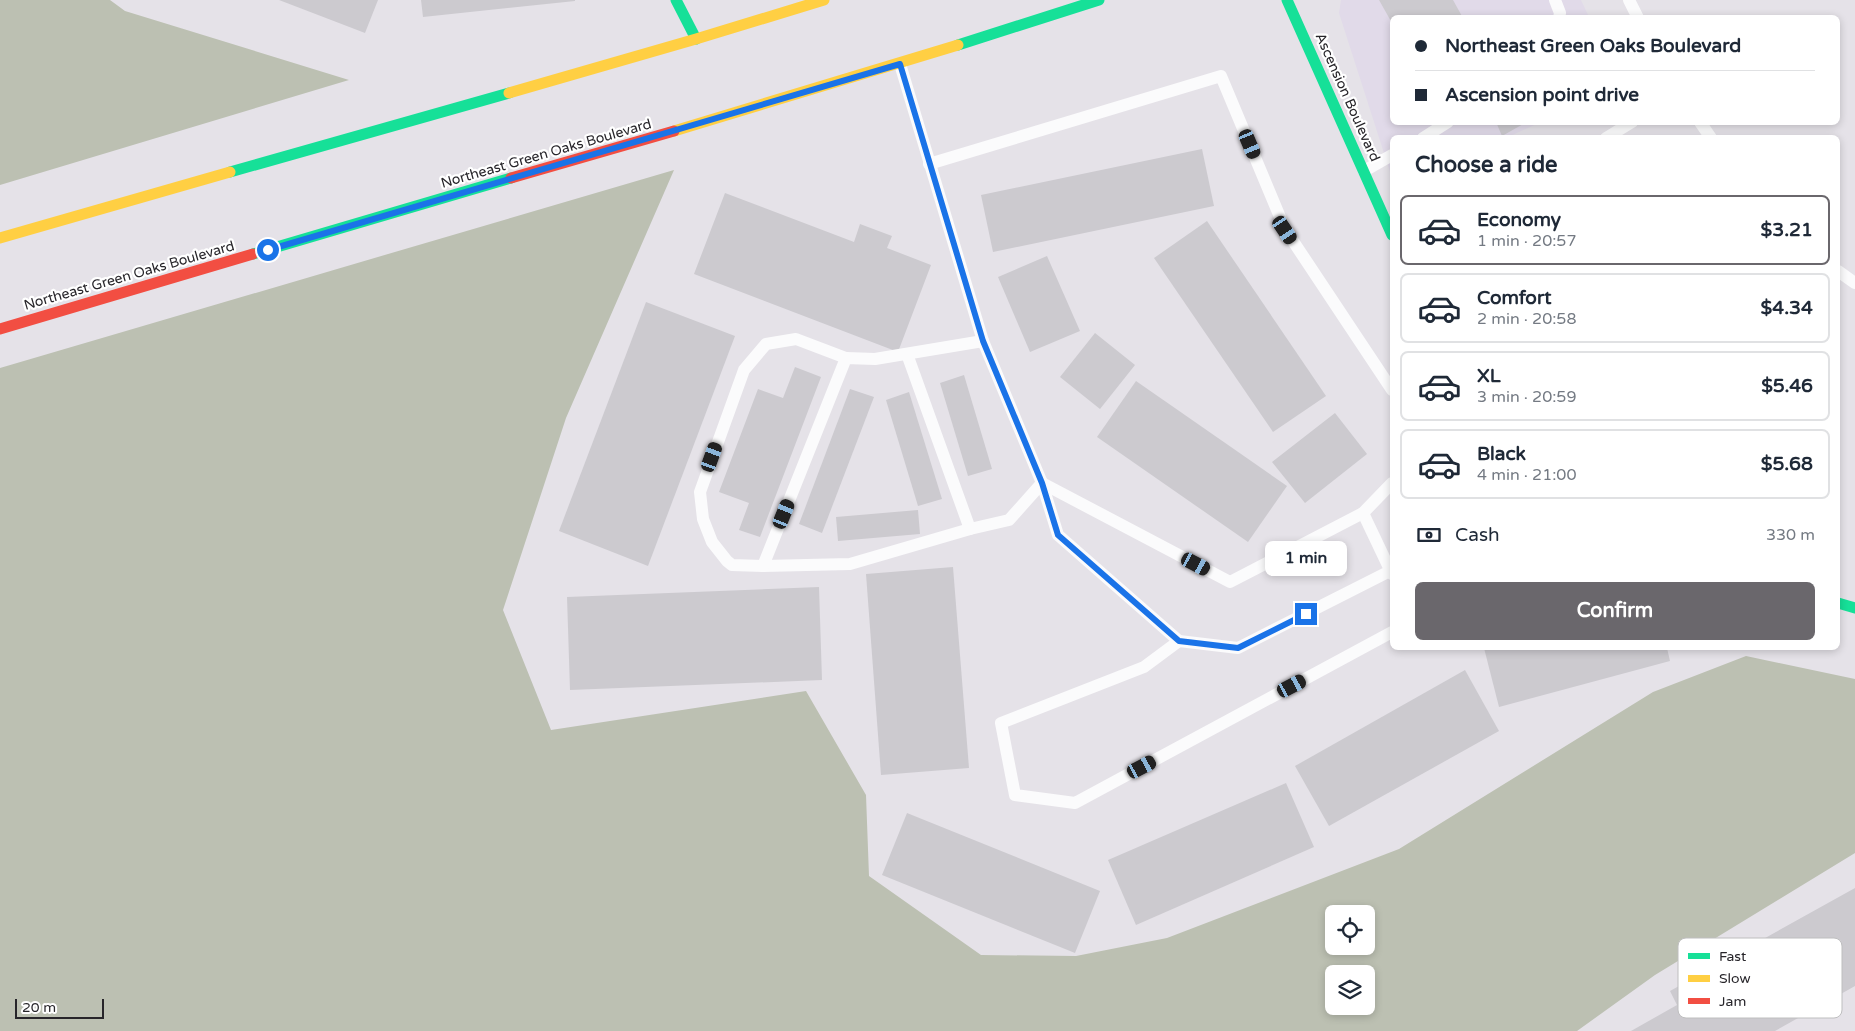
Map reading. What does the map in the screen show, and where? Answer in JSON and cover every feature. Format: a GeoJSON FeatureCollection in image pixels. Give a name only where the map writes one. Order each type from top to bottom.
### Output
{"type":"FeatureCollection","features":[{"type":"Feature","properties":{"kind":"main road"},"geometry":{"type":"LineString","coordinates":[[676,0],[696,39]]}},
{"type":"Feature","properties":{"kind":"main road"},"geometry":{"type":"LineString","coordinates":[[0,238],[696,39],[824,0]]}},
{"type":"Feature","properties":{"kind":"main road","name":"Northeast Green Oaks Boulevard"},"geometry":{"type":"LineString","coordinates":[[0,329],[900,64],[1100,0]]}},
{"type":"Feature","properties":{"kind":"main road","name":"Ascension Boulevard"},"geometry":{"type":"LineString","coordinates":[[1288,0],[1390,230]]}},
{"type":"Feature","properties":{"kind":"main road"},"geometry":{"type":"LineString","coordinates":[[1840,604],[1855,608]]}},
{"type":"Feature","properties":{"kind":"lane"},"geometry":{"type":"LineString","coordinates":[[1555,0],[1560,15]]}},
{"type":"Feature","properties":{"kind":"lane"},"geometry":{"type":"LineString","coordinates":[[1629,0],[1636,15]]}},
{"type":"Feature","properties":{"kind":"lane"},"geometry":{"type":"LineString","coordinates":[[900,64],[983,341],[1042,483],[1058,535],[1179,641],[1238,648],[1390,572]]}},
{"type":"Feature","properties":{"kind":"lane"},"geometry":{"type":"LineString","coordinates":[[929,164],[1221,76],[1285,230],[1390,387]]}},
{"type":"Feature","properties":{"kind":"lane"},"geometry":{"type":"LineString","coordinates":[[1428,135],[1443,125]]}},
{"type":"Feature","properties":{"kind":"lane"},"geometry":{"type":"LineString","coordinates":[[1611,135],[1627,125]]}},
{"type":"Feature","properties":{"kind":"lane"},"geometry":{"type":"LineString","coordinates":[[1364,171],[1390,156]]}},
{"type":"Feature","properties":{"kind":"lane"},"geometry":{"type":"LineString","coordinates":[[1840,272],[1855,283]]}},
{"type":"Feature","properties":{"kind":"lane"},"geometry":{"type":"LineString","coordinates":[[983,341],[874,359],[846,358],[796,339],[766,344],[744,370],[700,492],[703,519],[712,542],[727,562],[732,565],[850,564],[970,529],[1009,520],[1042,483]]}},
{"type":"Feature","properties":{"kind":"lane"},"geometry":{"type":"LineString","coordinates":[[907,354],[970,529]]}},
{"type":"Feature","properties":{"kind":"lane"},"geometry":{"type":"LineString","coordinates":[[763,566],[846,358]]}},
{"type":"Feature","properties":{"kind":"lane"},"geometry":{"type":"LineString","coordinates":[[1042,483],[1230,582],[1363,513],[1390,485]]}},
{"type":"Feature","properties":{"kind":"lane"},"geometry":{"type":"LineString","coordinates":[[1363,513],[1390,567]]}},
{"type":"Feature","properties":{"kind":"lane"},"geometry":{"type":"LineString","coordinates":[[1179,641],[1144,667],[1002,723],[1015,795],[1075,803],[1390,633]]}},
{"type":"Feature","properties":{"kind":"shaded area"},"geometry":{"type":"Polygon","coordinates":[[[0,0],[110,0],[125,11],[349,80],[0,185],[0,0]]]}},
{"type":"Feature","properties":{"kind":"shaded area"},"geometry":{"type":"Polygon","coordinates":[[[1341,0],[1581,0],[1588,15],[1390,15],[1390,125],[1535,125],[1512,135],[1390,135],[1390,172],[1339,13],[1341,0]]]}},
{"type":"Feature","properties":{"kind":"shaded area"},"geometry":{"type":"Polygon","coordinates":[[[674,170],[566,418],[503,610],[551,730],[806,691],[866,795],[869,876],[981,955],[1076,956],[1167,938],[1399,849],[1653,692],[1746,656],[1855,679],[1855,853],[1716,938],[1678,938],[1678,961],[1655,975],[1577,1031],[0,1031],[0,368],[674,170]]]}},
{"type":"Feature","properties":{"kind":"building"},"geometry":{"type":"Polygon","coordinates":[[[279,0],[378,0],[365,33],[279,0]]]}},
{"type":"Feature","properties":{"kind":"building"},"geometry":{"type":"Polygon","coordinates":[[[421,0],[575,0],[575,1],[423,17],[421,0]]]}},
{"type":"Feature","properties":{"kind":"building"},"geometry":{"type":"Polygon","coordinates":[[[1379,0],[1453,0],[1461,15],[1390,15],[1390,19],[1379,0]]]}},
{"type":"Feature","properties":{"kind":"building"},"geometry":{"type":"Polygon","coordinates":[[[1497,125],[1522,125],[1504,135],[1502,135],[1497,125]]]}},
{"type":"Feature","properties":{"kind":"building"},"geometry":{"type":"Polygon","coordinates":[[[1202,149],[1214,206],[993,252],[981,195],[1202,149]]]}},
{"type":"Feature","properties":{"kind":"building"},"geometry":{"type":"Polygon","coordinates":[[[725,193],[854,242],[860,224],[892,236],[887,248],[931,265],[898,352],[694,274],[725,193]]]}},
{"type":"Feature","properties":{"kind":"building"},"geometry":{"type":"Polygon","coordinates":[[[1207,221],[1326,396],[1273,432],[1154,258],[1207,221]]]}},
{"type":"Feature","properties":{"kind":"building"},"geometry":{"type":"Polygon","coordinates":[[[1047,256],[1080,331],[1030,352],[998,277],[1047,256]]]}},
{"type":"Feature","properties":{"kind":"building"},"geometry":{"type":"Polygon","coordinates":[[[646,302],[735,336],[648,566],[559,531],[646,302]]]}},
{"type":"Feature","properties":{"kind":"building"},"geometry":{"type":"Polygon","coordinates":[[[1095,333],[1135,365],[1100,409],[1060,377],[1095,333]]]}},
{"type":"Feature","properties":{"kind":"building"},"geometry":{"type":"Polygon","coordinates":[[[795,367],[821,377],[760,537],[739,530],[749,503],[719,492],[758,389],[783,398],[795,367]]]}},
{"type":"Feature","properties":{"kind":"building"},"geometry":{"type":"Polygon","coordinates":[[[964,375],[992,469],[968,476],[940,383],[964,375]]]}},
{"type":"Feature","properties":{"kind":"building"},"geometry":{"type":"Polygon","coordinates":[[[1136,381],[1287,486],[1248,542],[1097,437],[1136,381]]]}},
{"type":"Feature","properties":{"kind":"building"},"geometry":{"type":"Polygon","coordinates":[[[850,389],[874,397],[822,533],[799,524],[850,389]]]}},
{"type":"Feature","properties":{"kind":"building"},"geometry":{"type":"Polygon","coordinates":[[[909,392],[942,499],[918,506],[886,400],[909,392]]]}},
{"type":"Feature","properties":{"kind":"building"},"geometry":{"type":"Polygon","coordinates":[[[1335,413],[1367,454],[1305,503],[1272,462],[1335,413]]]}},
{"type":"Feature","properties":{"kind":"building"},"geometry":{"type":"Polygon","coordinates":[[[918,510],[920,534],[838,541],[836,517],[918,510]]]}},
{"type":"Feature","properties":{"kind":"building"},"geometry":{"type":"Polygon","coordinates":[[[953,567],[969,768],[881,775],[866,574],[953,567]]]}},
{"type":"Feature","properties":{"kind":"building"},"geometry":{"type":"Polygon","coordinates":[[[819,587],[822,680],[570,690],[567,597],[819,587]]]}},
{"type":"Feature","properties":{"kind":"building"},"geometry":{"type":"Polygon","coordinates":[[[1485,650],[1667,650],[1670,661],[1499,707],[1485,650]]]}},
{"type":"Feature","properties":{"kind":"building"},"geometry":{"type":"Polygon","coordinates":[[[1465,670],[1499,731],[1329,826],[1295,766],[1465,670]]]}},
{"type":"Feature","properties":{"kind":"building"},"geometry":{"type":"Polygon","coordinates":[[[1286,783],[1314,847],[1136,925],[1108,860],[1286,783]]]}},
{"type":"Feature","properties":{"kind":"building"},"geometry":{"type":"Polygon","coordinates":[[[907,813],[1100,891],[1075,953],[882,875],[907,813]]]}},
{"type":"Feature","properties":{"kind":"building"},"geometry":{"type":"Polygon","coordinates":[[[1855,888],[1855,986],[1842,993],[1842,938],[1765,938],[1855,888]]]}},
{"type":"Feature","properties":{"kind":"building"},"geometry":{"type":"Polygon","coordinates":[[[1678,987],[1678,1018],[1798,1018],[1775,1031],[1631,1031],[1677,1005],[1670,991],[1678,987]]]}},
{"type":"Feature","properties":{"kind":"traffic: fast"},"geometry":{"type":"LineString","coordinates":[[676,0],[696,39]]}},
{"type":"Feature","properties":{"kind":"traffic: fast"},"geometry":{"type":"LineString","coordinates":[[958,45],[1099,0]]}},
{"type":"Feature","properties":{"kind":"traffic: fast"},"geometry":{"type":"LineString","coordinates":[[1287,0],[1390,231]]}},
{"type":"Feature","properties":{"kind":"traffic: fast"},"geometry":{"type":"LineString","coordinates":[[230,172],[509,93]]}},
{"type":"Feature","properties":{"kind":"traffic: fast"},"geometry":{"type":"LineString","coordinates":[[253,254],[511,178]]}},
{"type":"Feature","properties":{"kind":"traffic: fast"},"geometry":{"type":"LineString","coordinates":[[1840,604],[1855,608]]}},
{"type":"Feature","properties":{"kind":"traffic: slow"},"geometry":{"type":"LineString","coordinates":[[509,93],[824,0]]}},
{"type":"Feature","properties":{"kind":"traffic: slow"},"geometry":{"type":"LineString","coordinates":[[674,131],[958,45]]}},
{"type":"Feature","properties":{"kind":"traffic: slow"},"geometry":{"type":"LineString","coordinates":[[0,238],[230,172]]}},
{"type":"Feature","properties":{"kind":"traffic: jam"},"geometry":{"type":"LineString","coordinates":[[511,178],[674,131]]}},
{"type":"Feature","properties":{"kind":"traffic: jam"},"geometry":{"type":"LineString","coordinates":[[0,329],[253,254]]}},
{"type":"Feature","properties":{"kind":"route"},"geometry":{"type":"LineString","coordinates":[[268,250],[900,64],[983,341],[1042,483],[1058,535],[1179,641],[1238,648],[1306,614]]}}]}
